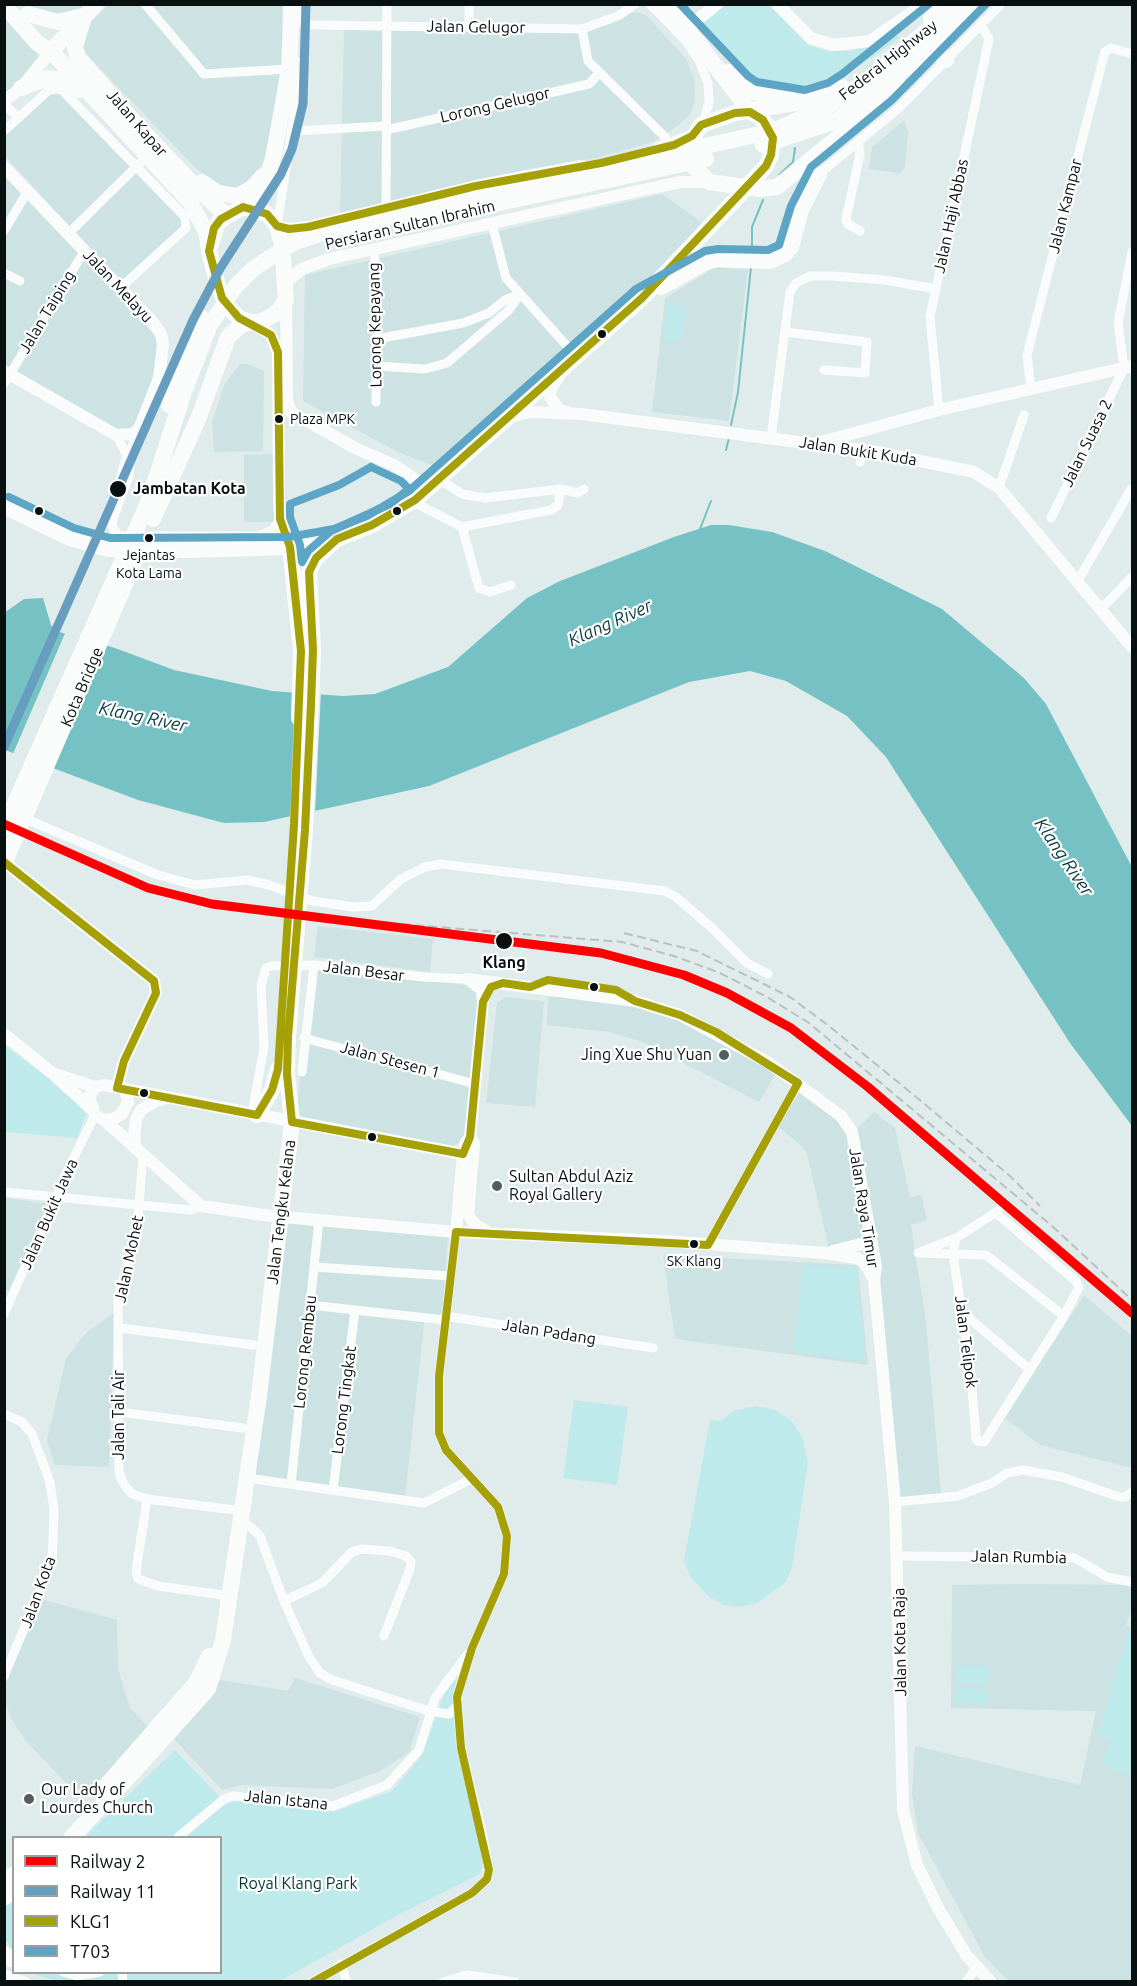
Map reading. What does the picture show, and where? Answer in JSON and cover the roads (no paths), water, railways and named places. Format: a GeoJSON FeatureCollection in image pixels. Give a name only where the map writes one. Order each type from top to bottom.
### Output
{"type":"FeatureCollection","features":[{"type":"Feature","properties":{"kind":"highway"},"geometry":{"type":"LineString","coordinates":[[249,207],[268,175],[274,154],[289,69],[294,4]]}},
{"type":"Feature","properties":{"kind":"highway"},"geometry":{"type":"LineString","coordinates":[[665,4],[741,84],[753,92],[832,107]]}},
{"type":"Feature","properties":{"kind":"highway"},"geometry":{"type":"LineString","coordinates":[[862,121],[819,145],[811,146],[805,142],[799,128],[802,118],[832,107],[926,11],[946,4]]}},
{"type":"Feature","properties":{"kind":"highway","name":"Federal Highway"},"geometry":{"type":"LineString","coordinates":[[832,107],[887,66],[958,4]]}},
{"type":"Feature","properties":{"kind":"highway","name":"Federal Highway"},"geometry":{"type":"LineString","coordinates":[[642,170],[772,131],[883,88],[979,4]]}},
{"type":"Feature","properties":{"kind":"highway"},"geometry":{"type":"LineString","coordinates":[[777,187],[943,57],[985,4]]}},
{"type":"Feature","properties":{"kind":"highway","name":"Jalan Kapar"},"geometry":{"type":"LineString","coordinates":[[4,5],[37,43],[51,51],[95,101],[142,161],[190,202],[206,231],[209,251]]}},
{"type":"Feature","properties":{"kind":"highway"},"geometry":{"type":"LineString","coordinates":[[24,9],[58,22],[90,10]]}},
{"type":"Feature","properties":{"kind":"highway","name":"Jalan Kapar"},"geometry":{"type":"LineString","coordinates":[[24,9],[45,35],[51,51]]}},
{"type":"Feature","properties":{"kind":"highway"},"geometry":{"type":"LineString","coordinates":[[51,51],[90,10]]}},
{"type":"Feature","properties":{"kind":"highway","name":"Jalan Kapar"},"geometry":{"type":"LineString","coordinates":[[90,10],[75,47],[78,57],[136,124],[205,196],[229,215]]}},
{"type":"Feature","properties":{"kind":"highway"},"geometry":{"type":"LineString","coordinates":[[4,506],[70,538],[109,549],[188,550],[290,547],[337,539],[372,525],[419,496],[642,298],[766,166],[772,146],[767,125],[759,116],[750,112],[687,28]]}},
{"type":"Feature","properties":{"kind":"highway"},"geometry":{"type":"LineString","coordinates":[[21,88],[48,78],[57,78],[95,101]]}},
{"type":"Feature","properties":{"kind":"highway"},"geometry":{"type":"LineString","coordinates":[[806,101],[724,115],[697,130],[688,153],[692,165],[710,182],[777,187],[797,184],[819,174]]}},
{"type":"Feature","properties":{"kind":"highway"},"geometry":{"type":"LineString","coordinates":[[136,124],[193,176],[218,193],[228,196],[238,196],[252,188],[261,179],[274,154]]}},
{"type":"Feature","properties":{"kind":"highway","name":"Persiaran Sultan Ibrahim"},"geometry":{"type":"LineString","coordinates":[[153,506],[184,392],[208,327],[235,287],[272,255],[292,243],[333,229],[642,170]]}},
{"type":"Feature","properties":{"kind":"highway"},"geometry":{"type":"LineString","coordinates":[[642,298],[708,261],[718,259],[770,261],[785,254],[791,247],[801,210],[819,174]]}},
{"type":"Feature","properties":{"kind":"highway"},"geometry":{"type":"LineString","coordinates":[[153,506],[199,417],[225,345],[232,332],[251,322],[270,318],[286,300],[286,282],[277,226],[267,214],[249,207],[237,210],[214,228],[209,251],[218,286],[232,312],[251,322]]}},
{"type":"Feature","properties":{"kind":"highway"},"geometry":{"type":"LineString","coordinates":[[153,506],[165,418],[183,352],[218,286]]}},
{"type":"Feature","properties":{"kind":"highway","name":"Kota Bridge"},"geometry":{"type":"LineString","coordinates":[[4,828],[153,506]]}},
{"type":"Feature","properties":{"kind":"highway","name":"Kota Bridge"},"geometry":{"type":"LineString","coordinates":[[4,863],[153,506]]}},
{"type":"Feature","properties":{"kind":"highway","name":"Jalan Tengku Kelana"},"geometry":{"type":"LineString","coordinates":[[73,1836],[208,1689],[217,1666],[237,1515],[243,1428],[288,1121],[287,1074],[290,1037],[294,824],[304,615],[312,564],[337,539]]}},
{"type":"Feature","properties":{"kind":"highway"},"geometry":{"type":"LineString","coordinates":[[251,547],[278,560],[285,569],[297,595]]}},
{"type":"Feature","properties":{"kind":"highway","name":"Jalan Tengku Kelana"},"geometry":{"type":"LineString","coordinates":[[290,547],[297,595],[304,615]]}},
{"type":"Feature","properties":{"kind":"highway","name":"Jalan Tengku Kelana"},"geometry":{"type":"LineString","coordinates":[[288,1121],[278,1069],[290,1037]]}},
{"type":"Feature","properties":{"kind":"highway"},"geometry":{"type":"LineString","coordinates":[[254,1114],[272,1090],[278,1069]]}},
{"type":"Feature","properties":{"kind":"highway","name":"Jalan Tengku Kelana"},"geometry":{"type":"LineString","coordinates":[[237,1515],[247,1478],[275,1216]]}},
{"type":"Feature","properties":{"kind":"highway","name":"Jalan Tengku Kelana"},"geometry":{"type":"LineString","coordinates":[[58,1836],[94,1799],[200,1678],[214,1638],[225,1595]]}},
{"type":"Feature","properties":{"kind":"main road"},"geometry":{"type":"LineString","coordinates":[[687,28],[717,4]]}},
{"type":"Feature","properties":{"kind":"main road"},"geometry":{"type":"LineString","coordinates":[[777,4],[811,38],[833,45],[870,41],[940,4]]}},
{"type":"Feature","properties":{"kind":"main road"},"geometry":{"type":"LineString","coordinates":[[4,102],[21,88],[51,51]]}},
{"type":"Feature","properties":{"kind":"main road"},"geometry":{"type":"LineString","coordinates":[[286,282],[316,263],[492,224],[642,170],[697,130]]}},
{"type":"Feature","properties":{"kind":"main road","name":"Jalan Melayu"},"geometry":{"type":"LineString","coordinates":[[5,169],[69,233],[151,320],[161,334],[163,344],[159,378],[139,429]]}},
{"type":"Feature","properties":{"kind":"main road"},"geometry":{"type":"LineString","coordinates":[[277,226],[289,229],[308,227],[476,186],[642,170],[681,182],[710,182]]}},
{"type":"Feature","properties":{"kind":"main road"},"geometry":{"type":"LineString","coordinates":[[286,300],[287,401],[291,412],[357,449],[394,465],[416,480],[419,496]]}},
{"type":"Feature","properties":{"kind":"main road"},"geometry":{"type":"LineString","coordinates":[[251,322],[270,335],[276,345],[280,519],[290,547]]}},
{"type":"Feature","properties":{"kind":"main road"},"geometry":{"type":"LineString","coordinates":[[817,444],[939,410],[1128,367]]}},
{"type":"Feature","properties":{"kind":"main road"},"geometry":{"type":"LineString","coordinates":[[563,368],[550,390],[553,405],[559,410],[581,414]]}},
{"type":"Feature","properties":{"kind":"main road"},"geometry":{"type":"LineString","coordinates":[[6,376],[116,435],[132,434],[139,429]]}},
{"type":"Feature","properties":{"kind":"main road"},"geometry":{"type":"LineString","coordinates":[[278,421],[283,414],[291,412]]}},
{"type":"Feature","properties":{"kind":"main road","name":"Jalan Bukit Kuda"},"geometry":{"type":"LineString","coordinates":[[507,419],[528,412],[581,414],[817,444],[860,454],[876,452],[974,472],[999,488],[1132,647]]}},
{"type":"Feature","properties":{"kind":"main road"},"geometry":{"type":"LineString","coordinates":[[876,452],[873,438],[881,425]]}},
{"type":"Feature","properties":{"kind":"main road"},"geometry":{"type":"LineString","coordinates":[[860,454],[859,440],[867,429]]}},
{"type":"Feature","properties":{"kind":"main road"},"geometry":{"type":"LineString","coordinates":[[4,848],[23,874]]}},
{"type":"Feature","properties":{"kind":"main road"},"geometry":{"type":"LineString","coordinates":[[4,863],[23,874]]}},
{"type":"Feature","properties":{"kind":"main road","name":"Jalan Bukit Jawa"},"geometry":{"type":"LineString","coordinates":[[23,874],[61,909],[154,981],[156,993],[124,1061],[121,1089],[128,1102],[127,1109],[118,1117],[97,1114],[89,1097],[132,1043]]}},
{"type":"Feature","properties":{"kind":"main road"},"geometry":{"type":"LineString","coordinates":[[456,1232],[463,1154],[465,1144],[470,1137],[483,1002],[480,985],[467,979]]}},
{"type":"Feature","properties":{"kind":"main road","name":"Jalan Raya Timur"},"geometry":{"type":"LineString","coordinates":[[467,979],[635,1001],[663,1009],[716,1032],[798,1083],[841,1116],[852,1132],[872,1235],[876,1266],[874,1279]]}},
{"type":"Feature","properties":{"kind":"main road"},"geometry":{"type":"LineString","coordinates":[[483,1002],[491,987],[503,983]]}},
{"type":"Feature","properties":{"kind":"main road"},"geometry":{"type":"LineString","coordinates":[[4,1034],[52,1073],[201,1206],[275,1216],[456,1232],[488,1232],[824,1253],[857,1258],[865,1263],[874,1279]]}},
{"type":"Feature","properties":{"kind":"main road"},"geometry":{"type":"LineString","coordinates":[[52,1073],[100,1086],[463,1154]]}},
{"type":"Feature","properties":{"kind":"main road"},"geometry":{"type":"LineString","coordinates":[[140,1152],[134,1137],[136,1119],[148,1106],[168,1098]]}},
{"type":"Feature","properties":{"kind":"main road"},"geometry":{"type":"LineString","coordinates":[[470,1137],[474,1144],[468,1214],[474,1224],[488,1232]]}},
{"type":"Feature","properties":{"kind":"main road"},"geometry":{"type":"LineString","coordinates":[[824,1253],[865,1243],[872,1235]]}},
{"type":"Feature","properties":{"kind":"main road","name":"Jalan Kota Raja"},"geometry":{"type":"LineString","coordinates":[[874,1279],[898,1556],[903,1810],[917,1865],[938,1908],[976,1968],[991,1982]]}},
{"type":"Feature","properties":{"kind":"street"},"geometry":{"type":"LineString","coordinates":[[146,4],[204,74],[289,69]]}},
{"type":"Feature","properties":{"kind":"street"},"geometry":{"type":"LineString","coordinates":[[294,4],[301,22],[312,24]]}},
{"type":"Feature","properties":{"kind":"street"},"geometry":{"type":"LineString","coordinates":[[386,208],[387,4]]}},
{"type":"Feature","properties":{"kind":"street"},"geometry":{"type":"LineString","coordinates":[[469,4],[469,27]]}},
{"type":"Feature","properties":{"kind":"street"},"geometry":{"type":"LineString","coordinates":[[650,4],[686,41],[700,62],[708,83],[707,117],[697,130]]}},
{"type":"Feature","properties":{"kind":"street"},"geometry":{"type":"LineString","coordinates":[[819,174],[899,108],[943,57],[981,26],[1001,4]]}},
{"type":"Feature","properties":{"kind":"street","name":"Jalan Gelugor"},"geometry":{"type":"LineString","coordinates":[[312,24],[582,28],[618,16],[636,5]]}},
{"type":"Feature","properties":{"kind":"street"},"geometry":{"type":"LineString","coordinates":[[277,226],[292,131],[298,38],[300,32],[312,24]]}},
{"type":"Feature","properties":{"kind":"street","name":"Jalan Haji Abbas"},"geometry":{"type":"LineString","coordinates":[[939,410],[930,317],[989,39],[981,26]]}},
{"type":"Feature","properties":{"kind":"street"},"geometry":{"type":"LineString","coordinates":[[582,28],[588,61],[664,137]]}},
{"type":"Feature","properties":{"kind":"street","name":"Jalan Kampar"},"geometry":{"type":"LineString","coordinates":[[1031,390],[1027,355],[1105,52],[1111,48],[1132,54]]}},
{"type":"Feature","properties":{"kind":"street","name":"Lorong Gelugor"},"geometry":{"type":"LineString","coordinates":[[292,131],[386,128],[589,84],[599,73]]}},
{"type":"Feature","properties":{"kind":"street"},"geometry":{"type":"LineString","coordinates":[[4,132],[49,90],[61,89],[142,161],[180,210],[187,224],[120,288]]}},
{"type":"Feature","properties":{"kind":"street"},"geometry":{"type":"LineString","coordinates":[[4,102],[19,118]]}},
{"type":"Feature","properties":{"kind":"street"},"geometry":{"type":"LineString","coordinates":[[858,142],[860,154],[846,219],[848,224],[860,231]]}},
{"type":"Feature","properties":{"kind":"street"},"geometry":{"type":"LineString","coordinates":[[69,233],[142,161]]}},
{"type":"Feature","properties":{"kind":"street"},"geometry":{"type":"LineString","coordinates":[[4,231],[27,192]]}},
{"type":"Feature","properties":{"kind":"street"},"geometry":{"type":"LineString","coordinates":[[492,224],[506,278],[576,357]]}},
{"type":"Feature","properties":{"kind":"street","name":"Lorong Kepayang"},"geometry":{"type":"LineString","coordinates":[[374,249],[377,339],[376,402]]}},
{"type":"Feature","properties":{"kind":"street","name":"Jalan Taiping"},"geometry":{"type":"LineString","coordinates":[[6,376],[85,250]]}},
{"type":"Feature","properties":{"kind":"street"},"geometry":{"type":"LineString","coordinates":[[1128,367],[1118,323],[1132,252]]}},
{"type":"Feature","properties":{"kind":"street"},"geometry":{"type":"LineString","coordinates":[[4,273],[20,281]]}},
{"type":"Feature","properties":{"kind":"street"},"geometry":{"type":"LineString","coordinates":[[771,438],[792,286],[810,276],[833,276],[885,280],[936,289]]}},
{"type":"Feature","properties":{"kind":"street"},"geometry":{"type":"LineString","coordinates":[[377,339],[463,323],[489,313],[505,300],[520,294]]}},
{"type":"Feature","properties":{"kind":"street"},"geometry":{"type":"LineString","coordinates":[[376,366],[425,369],[447,363],[509,310],[520,294]]}},
{"type":"Feature","properties":{"kind":"street"},"geometry":{"type":"LineString","coordinates":[[785,332],[867,342],[865,373],[824,370]]}},
{"type":"Feature","properties":{"kind":"street","name":"Jalan Suasa 2"},"geometry":{"type":"LineString","coordinates":[[1051,518],[1128,367]]}},
{"type":"Feature","properties":{"kind":"street"},"geometry":{"type":"LineString","coordinates":[[999,488],[1024,415]]}},
{"type":"Feature","properties":{"kind":"street"},"geometry":{"type":"LineString","coordinates":[[139,429],[131,448],[129,476],[113,519],[112,526],[118,536],[242,537],[266,534],[277,526],[280,519]]}},
{"type":"Feature","properties":{"kind":"street"},"geometry":{"type":"LineString","coordinates":[[116,435],[127,455],[109,525],[110,533],[122,548]]}},
{"type":"Feature","properties":{"kind":"street"},"geometry":{"type":"LineString","coordinates":[[439,479],[462,494],[485,498],[561,489],[578,493],[584,489]]}},
{"type":"Feature","properties":{"kind":"street"},"geometry":{"type":"LineString","coordinates":[[1077,582],[1132,488]]}},
{"type":"Feature","properties":{"kind":"street"},"geometry":{"type":"LineString","coordinates":[[419,496],[423,507],[462,527],[551,510],[558,505],[561,489]]}},
{"type":"Feature","properties":{"kind":"street"},"geometry":{"type":"LineString","coordinates":[[462,527],[479,588],[490,592],[511,585]]}},
{"type":"Feature","properties":{"kind":"street"},"geometry":{"type":"LineString","coordinates":[[1100,610],[1132,577]]}},
{"type":"Feature","properties":{"kind":"street"},"geometry":{"type":"LineString","coordinates":[[4,810],[158,875],[195,885],[247,880],[269,885],[313,901],[353,908],[372,906],[401,879],[425,867],[441,864],[665,891],[676,897],[711,927],[747,963],[768,974]]}},
{"type":"Feature","properties":{"kind":"street"},"geometry":{"type":"LineString","coordinates":[[302,1072],[290,1037],[314,965]]}},
{"type":"Feature","properties":{"kind":"street","name":"Jalan Besar"},"geometry":{"type":"LineString","coordinates":[[254,1114],[264,1047],[261,985],[266,968],[314,965],[423,977],[467,979]]}},
{"type":"Feature","properties":{"kind":"street","name":"Jalan Stesen 1"},"geometry":{"type":"LineString","coordinates":[[290,1037],[475,1084]]}},
{"type":"Feature","properties":{"kind":"street"},"geometry":{"type":"LineString","coordinates":[[708,1245],[798,1083]]}},
{"type":"Feature","properties":{"kind":"street","name":"Jalan Bukit Jawa"},"geometry":{"type":"LineString","coordinates":[[4,1314],[97,1114]]}},
{"type":"Feature","properties":{"kind":"street","name":"Jalan Mohet"},"geometry":{"type":"LineString","coordinates":[[120,1328],[117,1298],[128,1268],[140,1205],[138,1194],[140,1152]]}},
{"type":"Feature","properties":{"kind":"street"},"geometry":{"type":"LineString","coordinates":[[4,1192],[191,1210],[201,1206]]}},
{"type":"Feature","properties":{"kind":"street"},"geometry":{"type":"LineString","coordinates":[[963,1313],[1029,1369],[1064,1316],[1079,1290],[1078,1283],[998,1212],[956,1238],[918,1253],[986,1255],[1064,1316]]}},
{"type":"Feature","properties":{"kind":"street","name":"Lorong Rembau"},"geometry":{"type":"LineString","coordinates":[[291,1484],[319,1220]]}},
{"type":"Feature","properties":{"kind":"street","name":"Jalan Istana"},"geometry":{"type":"LineString","coordinates":[[312,1982],[472,1893],[488,1879],[488,1859],[461,1748],[457,1702],[472,1648],[504,1574],[508,1540],[498,1507],[446,1450],[439,1433],[439,1376],[456,1232]]}},
{"type":"Feature","properties":{"kind":"street","name":"Jalan Telipok"},"geometry":{"type":"LineString","coordinates":[[956,1238],[953,1254],[963,1313],[977,1441],[984,1442],[1029,1369]]}},
{"type":"Feature","properties":{"kind":"street"},"geometry":{"type":"LineString","coordinates":[[315,1267],[450,1276]]}},
{"type":"Feature","properties":{"kind":"street"},"geometry":{"type":"LineString","coordinates":[[310,1305],[445,1318]]}},
{"type":"Feature","properties":{"kind":"street","name":"Lorong Tingkat"},"geometry":{"type":"LineString","coordinates":[[333,1490],[355,1310]]}},
{"type":"Feature","properties":{"kind":"street","name":"Jalan Padang"},"geometry":{"type":"LineString","coordinates":[[445,1318],[653,1348]]}},
{"type":"Feature","properties":{"kind":"street"},"geometry":{"type":"LineString","coordinates":[[120,1328],[254,1345]]}},
{"type":"Feature","properties":{"kind":"street","name":"Jalan Tali Air"},"geometry":{"type":"LineString","coordinates":[[120,1328],[119,1454],[123,1483],[132,1494],[147,1499],[237,1515]]}},
{"type":"Feature","properties":{"kind":"street"},"geometry":{"type":"LineString","coordinates":[[119,1412],[243,1428]]}},
{"type":"Feature","properties":{"kind":"street","name":"Jalan Kota"},"geometry":{"type":"LineString","coordinates":[[4,1414],[22,1422],[33,1434],[50,1482],[54,1508],[52,1563],[4,1677]]}},
{"type":"Feature","properties":{"kind":"street"},"geometry":{"type":"LineString","coordinates":[[895,1502],[958,1496],[992,1483],[1007,1473],[1023,1470],[1062,1478],[1119,1497],[1125,1497],[1132,1492]]}},
{"type":"Feature","properties":{"kind":"street"},"geometry":{"type":"LineString","coordinates":[[247,1478],[424,1503],[471,1479]]}},
{"type":"Feature","properties":{"kind":"street"},"geometry":{"type":"LineString","coordinates":[[147,1499],[136,1571],[138,1579],[158,1586],[225,1595]]}},
{"type":"Feature","properties":{"kind":"street"},"geometry":{"type":"LineString","coordinates":[[237,1515],[252,1526],[260,1536],[284,1601],[309,1657],[320,1673],[332,1680],[429,1711],[449,1714],[457,1702],[448,1690],[438,1693]]}},
{"type":"Feature","properties":{"kind":"street"},"geometry":{"type":"LineString","coordinates":[[284,1601],[321,1583],[345,1559],[361,1549],[389,1551],[406,1556],[411,1562],[411,1569],[384,1636]]}},
{"type":"Feature","properties":{"kind":"street","name":"Jalan Rumbia"},"geometry":{"type":"LineString","coordinates":[[898,1556],[1075,1558],[1107,1578],[1132,1582]]}},
{"type":"Feature","properties":{"kind":"street","name":"Jalan Istana"},"geometry":{"type":"LineString","coordinates":[[179,1836],[224,1799],[233,1796],[242,1795],[319,1807],[333,1806],[387,1785],[419,1750],[429,1711],[438,1693],[472,1648]]}},
{"type":"Feature","properties":{"kind":"street"},"geometry":{"type":"LineString","coordinates":[[341,1964],[347,1982]]}},
{"type":"Feature","properties":{"kind":"street"},"geometry":{"type":"LineString","coordinates":[[966,1982],[976,1968]]}},
{"type":"Feature","properties":{"kind":"street"},"geometry":{"type":"LineString","coordinates":[[70,1974],[77,1976],[88,1974]]}},
{"type":"Feature","properties":{"kind":"street"},"geometry":{"type":"LineString","coordinates":[[443,1982],[467,1975],[515,1982]]}},
{"type":"Feature","properties":{"kind":"water","name":"Klang River"},"geometry":{"type":"Polygon","coordinates":[[[711,525],[729,525],[772,532],[825,551],[942,609],[1024,678],[1046,704],[1132,867],[1132,1126],[1070,1043],[886,757],[847,716],[786,681],[750,671],[689,682],[429,786],[264,822],[224,823],[138,800],[5,750],[4,613],[24,599],[43,598],[51,625],[56,631],[115,648],[174,670],[272,691],[343,696],[375,694],[448,667],[527,598],[560,581],[711,525]]]}},
{"type":"Feature","properties":{"kind":"waterway"},"geometry":{"type":"LineString","coordinates":[[779,175],[793,162],[795,148]]}},
{"type":"Feature","properties":{"kind":"waterway"},"geometry":{"type":"LineString","coordinates":[[752,251],[752,227],[763,200]]}},
{"type":"Feature","properties":{"kind":"waterway"},"geometry":{"type":"LineString","coordinates":[[731,425],[738,392],[751,267]]}},
{"type":"Feature","properties":{"kind":"waterway"},"geometry":{"type":"LineString","coordinates":[[726,450],[729,438]]}},
{"type":"Feature","properties":{"kind":"waterway"},"geometry":{"type":"LineString","coordinates":[[700,529],[711,501]]}},
{"type":"Feature","properties":{"kind":"railway"},"geometry":{"type":"LineString","coordinates":[[388,923],[622,942],[674,956],[720,973],[767,997],[809,1023],[1052,1226],[1132,1300]]}},
{"type":"Feature","properties":{"kind":"railway"},"geometry":{"type":"LineString","coordinates":[[624,933],[697,951],[790,997],[915,1096],[1010,1176],[1040,1206]]}},
{"type":"Feature","properties":{"kind":"rail line","name":"11"},"geometry":{"type":"LineString","coordinates":[[4,747],[193,320],[221,267],[281,174],[292,149],[303,104],[306,4]]}},
{"type":"Feature","properties":{"kind":"rail line","name":"2"},"geometry":{"type":"LineString","coordinates":[[4,824],[148,888],[212,904],[601,953],[684,975],[727,993],[791,1028],[868,1087],[1132,1313]]}},
{"type":"Feature","properties":{"kind":"place","name":"Plaza MPK"},"geometry":{"type":"Point","coordinates":[279,419]}},
{"type":"Feature","properties":{"kind":"place","name":"Jambatan Kota"},"geometry":{"type":"Point","coordinates":[118,489]}},
{"type":"Feature","properties":{"kind":"place","name":"Jejantas Kota Lama"},"geometry":{"type":"Point","coordinates":[149,538]}},
{"type":"Feature","properties":{"kind":"place","name":"Klang"},"geometry":{"type":"Point","coordinates":[504,941]}},
{"type":"Feature","properties":{"kind":"place","name":"Jing Xue Shu Yuan"},"geometry":{"type":"Point","coordinates":[724,1055]}},
{"type":"Feature","properties":{"kind":"place","name":"Sultan Abdul Aziz Royal Gallery"},"geometry":{"type":"Point","coordinates":[497,1186]}},
{"type":"Feature","properties":{"kind":"place","name":"SK Klang"},"geometry":{"type":"Point","coordinates":[694,1244]}},
{"type":"Feature","properties":{"kind":"place","name":"Our Lady of Lourdes Church"},"geometry":{"type":"Point","coordinates":[29,1799]}},
{"type":"Feature","properties":{"kind":"park label","name":"Royal Klang Park"},"geometry":{"type":"Point","coordinates":[298,1884]}}]}
